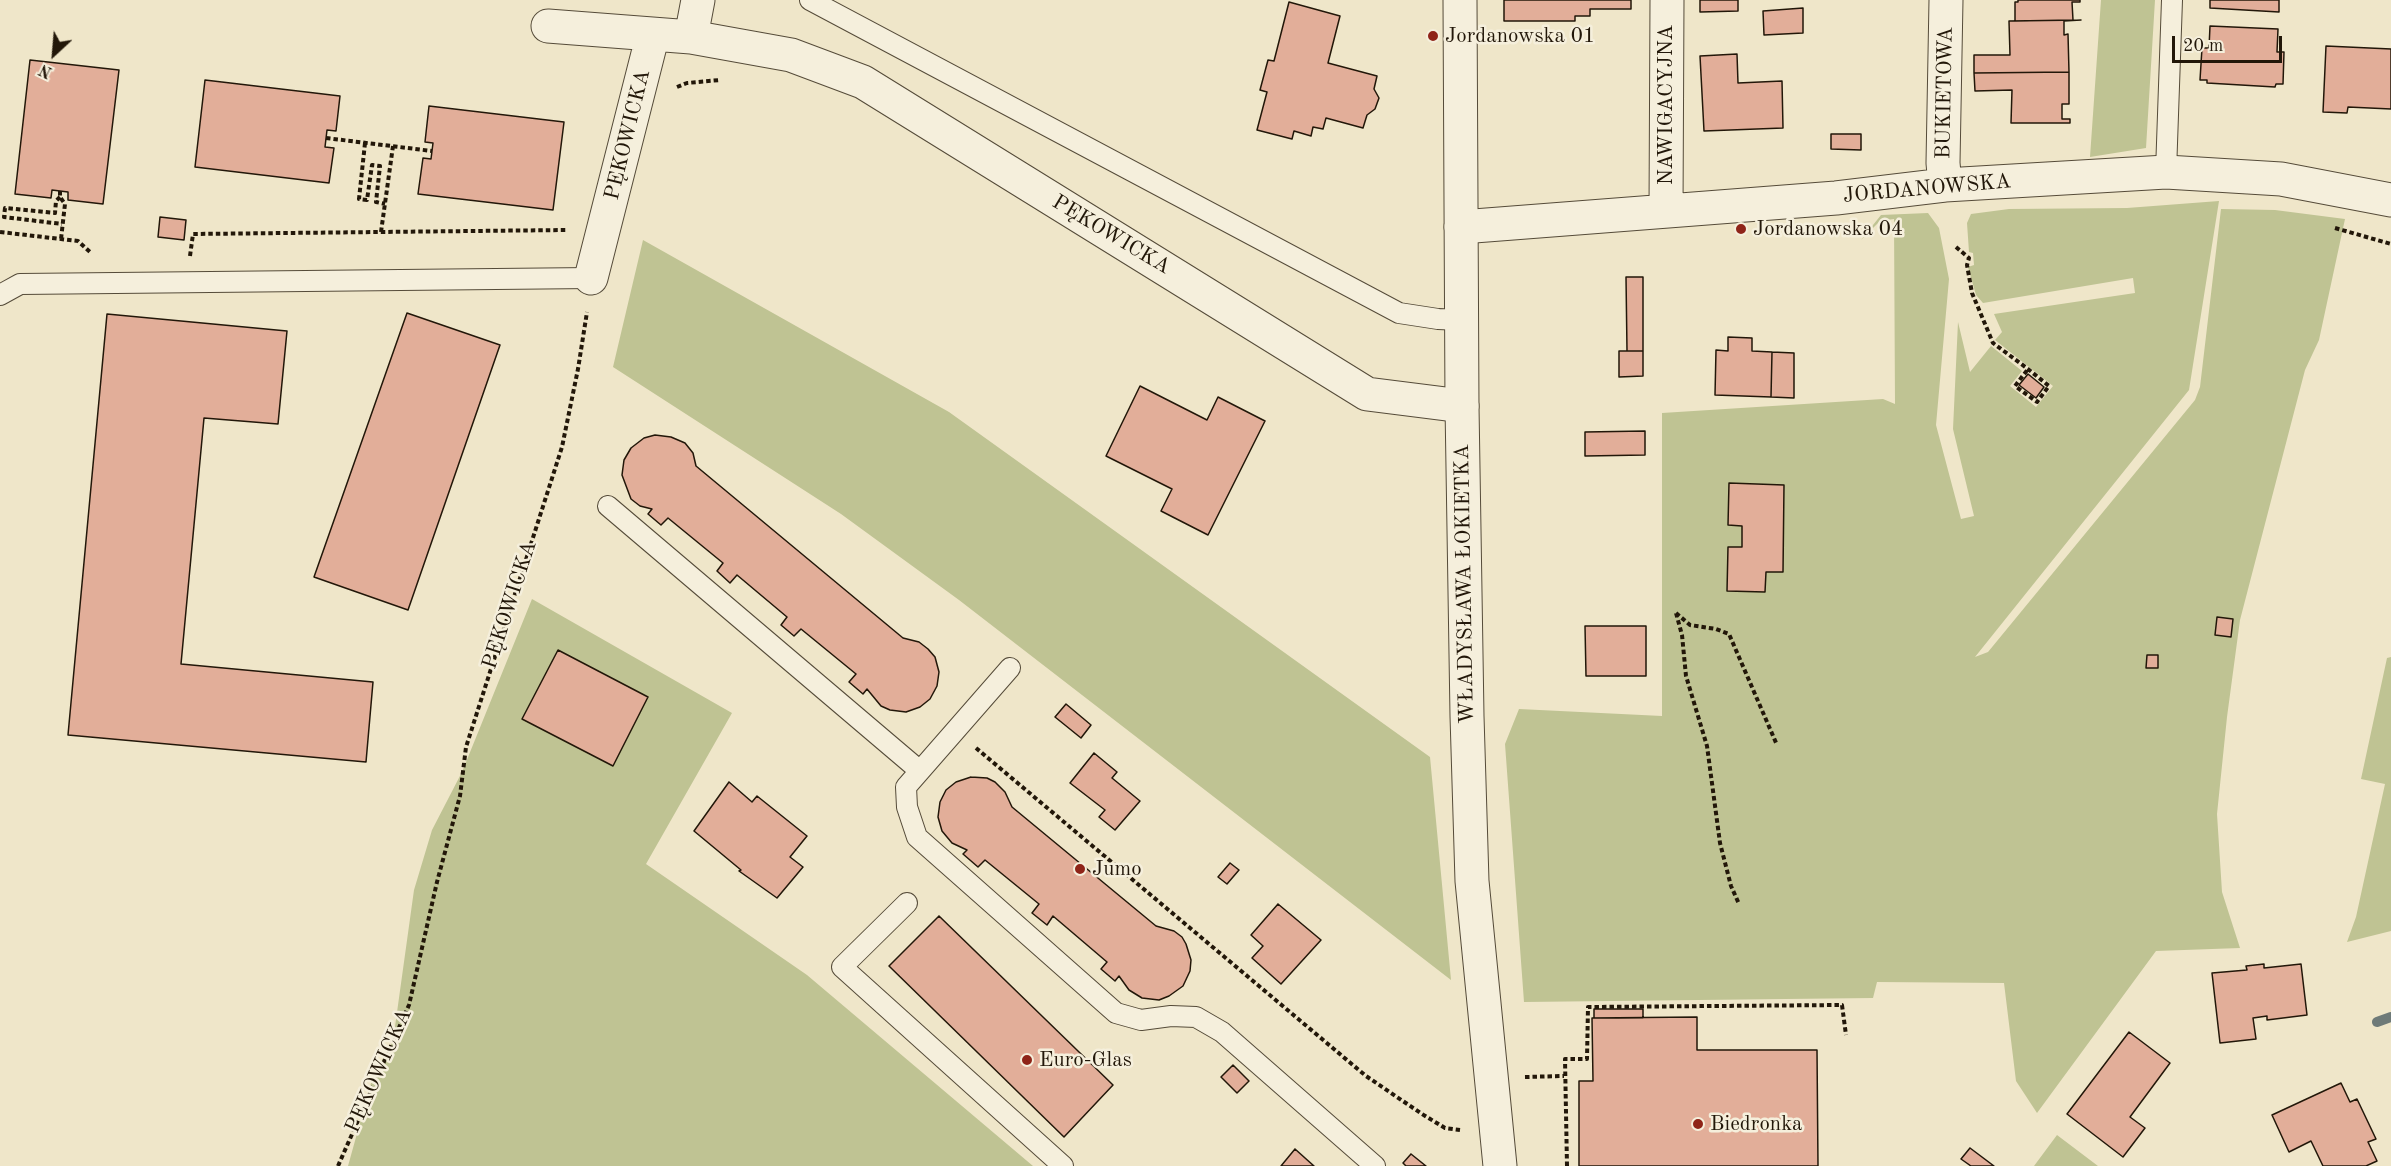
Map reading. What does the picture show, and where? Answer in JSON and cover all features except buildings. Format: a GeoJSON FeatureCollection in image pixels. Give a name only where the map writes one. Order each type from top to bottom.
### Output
{"type":"FeatureCollection","features":[{"type":"Feature","properties":{"kind":"street"},"geometry":{"type":"LineString","coordinates":[[691,37],[698,0]]}},
{"type":"Feature","properties":{"kind":"street","name":"WŁADYSŁAWA ŁOKIETKA"},"geometry":{"type":"LineString","coordinates":[[1460,0],[1462,406],[1472,881],[1500,1166]]}},
{"type":"Feature","properties":{"kind":"street","name":"NAWIGACYJNA"},"geometry":{"type":"LineString","coordinates":[[1666,211],[1667,0]]}},
{"type":"Feature","properties":{"kind":"street","name":"BUKIETOWA"},"geometry":{"type":"LineString","coordinates":[[1945,185],[1943,163],[1946,0]]}},
{"type":"Feature","properties":{"kind":"street","name":"PĘKOWICKA"},"geometry":{"type":"LineString","coordinates":[[548,26],[691,37],[791,55],[863,82],[1367,394],[1462,406]]}},
{"type":"Feature","properties":{"kind":"street","name":"PĘKOWICKA"},"geometry":{"type":"LineString","coordinates":[[591,278],[653,34]]}},
{"type":"Feature","properties":{"kind":"street","name":"JORDANOWSKA"},"geometry":{"type":"LineString","coordinates":[[1461,227],[1836,198],[1945,185],[2166,172],[2281,179],[2391,200]]}},
{"type":"Feature","properties":{"kind":"lane"},"geometry":{"type":"LineString","coordinates":[[810,0],[1399,313],[1461,320]]}},
{"type":"Feature","properties":{"kind":"lane"},"geometry":{"type":"LineString","coordinates":[[2166,172],[2172,0]]}},
{"type":"Feature","properties":{"kind":"lane"},"geometry":{"type":"LineString","coordinates":[[0,295],[20,284],[591,278]]}},
{"type":"Feature","properties":{"kind":"lane"},"geometry":{"type":"LineString","coordinates":[[608,506],[920,771]]}},
{"type":"Feature","properties":{"kind":"lane"},"geometry":{"type":"LineString","coordinates":[[1010,668],[906,787],[907,807],[917,837],[1116,1013],[1141,1020],[1171,1016],[1196,1017],[1222,1032],[1375,1166]]}},
{"type":"Feature","properties":{"kind":"lane"},"geometry":{"type":"LineString","coordinates":[[907,903],[842,967],[1062,1166]]}},
{"type":"Feature","properties":{"kind":"path"},"geometry":{"type":"LineString","coordinates":[[326,138],[432,151]]}},
{"type":"Feature","properties":{"kind":"path"},"geometry":{"type":"LineString","coordinates":[[365,143],[359,199],[367,200],[372,165],[380,166],[376,202],[385,204]]}},
{"type":"Feature","properties":{"kind":"path"},"geometry":{"type":"LineString","coordinates":[[381,232],[393,146]]}},
{"type":"Feature","properties":{"kind":"path"},"geometry":{"type":"LineString","coordinates":[[60,191],[60,197],[65,204],[61,239]]}},
{"type":"Feature","properties":{"kind":"path"},"geometry":{"type":"LineString","coordinates":[[60,197],[56,201],[55,213],[6,208],[4,216],[62,224]]}},
{"type":"Feature","properties":{"kind":"path"},"geometry":{"type":"LineString","coordinates":[[180,256],[190,256],[194,234],[570,230]]}},
{"type":"Feature","properties":{"kind":"path"},"geometry":{"type":"LineString","coordinates":[[0,232],[78,241],[95,257]]}},
{"type":"Feature","properties":{"kind":"path"},"geometry":{"type":"LineString","coordinates":[[1956,247],[1969,258],[1967,265],[1972,293],[1993,343],[2028,369],[2049,386],[2037,402],[2015,386],[2028,369]]}},
{"type":"Feature","properties":{"kind":"path","name":"PĘKOWICKA"},"geometry":{"type":"LineString","coordinates":[[338,1166],[409,1005],[460,796],[466,747],[562,447],[578,369],[591,278]]}},
{"type":"Feature","properties":{"kind":"path"},"geometry":{"type":"LineString","coordinates":[[1739,904],[1731,886],[1720,843],[1707,746],[1686,676],[1682,635],[1676,613],[1690,626],[1716,629],[1729,634],[1777,745]]}},
{"type":"Feature","properties":{"kind":"path"},"geometry":{"type":"LineString","coordinates":[[956,730],[1366,1076],[1445,1128],[1467,1131]]}},
{"type":"Feature","properties":{"kind":"path"},"geometry":{"type":"LineString","coordinates":[[1567,1166],[1565,1059],[1587,1059],[1587,1007],[1842,1005],[1846,1035]]}},
{"type":"Feature","properties":{"kind":"path"},"geometry":{"type":"LineString","coordinates":[[1521,1077],[1564,1076]]}},
{"type":"Feature","properties":{"kind":"green space"},"geometry":{"type":"Polygon","coordinates":[[[2101,0],[2155,0],[2146,148],[2090,157],[2101,0]]]}},
{"type":"Feature","properties":{"kind":"green space"},"geometry":{"type":"Polygon","coordinates":[[[2219,201],[2189,390],[1975,657],[1988,652],[2195,400],[2200,387],[2221,209],[2275,210],[2345,219],[2319,340],[2305,370],[2240,620],[2217,814],[2222,892],[2240,948],[2156,951],[2037,1113],[2016,1081],[2004,983],[1877,982],[1873,998],[1524,1002],[1505,744],[1519,709],[1662,716],[1662,413],[1883,399],[1895,404],[1894,219],[1880,221],[1861,240],[1881,215],[1928,213],[1939,228],[1949,279],[1936,425],[1961,519],[1974,516],[1953,429],[1958,322],[1970,372],[1991,346],[2022,371],[2010,386],[2036,407],[2053,386],[1995,340],[2002,332],[1994,314],[2135,293],[2133,278],[1983,303],[1976,295],[1968,267],[1974,265],[1973,253],[1969,252],[1967,223],[1971,214],[2009,209],[2127,208],[2219,201]]]}},
{"type":"Feature","properties":{"kind":"green space"},"geometry":{"type":"Polygon","coordinates":[[[643,240],[949,412],[1430,757],[1451,980],[959,600],[841,514],[613,367],[643,240]]]}},
{"type":"Feature","properties":{"kind":"green space"},"geometry":{"type":"Polygon","coordinates":[[[532,599],[732,713],[646,864],[807,975],[1033,1166],[348,1166],[373,1076],[393,1041],[414,890],[432,830],[462,772],[532,599]]]}},
{"type":"Feature","properties":{"kind":"green space"},"geometry":{"type":"Polygon","coordinates":[[[2391,657],[2391,931],[2347,942],[2356,917],[2385,784],[2361,779],[2387,658],[2391,657]]]}},
{"type":"Feature","properties":{"kind":"green space"},"geometry":{"type":"Polygon","coordinates":[[[2057,1135],[2098,1166],[2034,1166],[2057,1135]]]}},
{"type":"Feature","properties":{"kind":"waterway"},"geometry":{"type":"LineString","coordinates":[[2377,1022],[2391,1017]]}},
{"type":"Feature","properties":{"kind":"place","name":"Jordanowska 01"},"geometry":{"type":"Point","coordinates":[1433,36]}},
{"type":"Feature","properties":{"kind":"place","name":"Jordanowska 04"},"geometry":{"type":"Point","coordinates":[1741,229]}},
{"type":"Feature","properties":{"kind":"place","name":"Jumo"},"geometry":{"type":"Point","coordinates":[1080,869]}},
{"type":"Feature","properties":{"kind":"place","name":"Euro-Glas"},"geometry":{"type":"Point","coordinates":[1027,1060]}},
{"type":"Feature","properties":{"kind":"place","name":"Biedronka"},"geometry":{"type":"Point","coordinates":[1698,1124]}}]}
